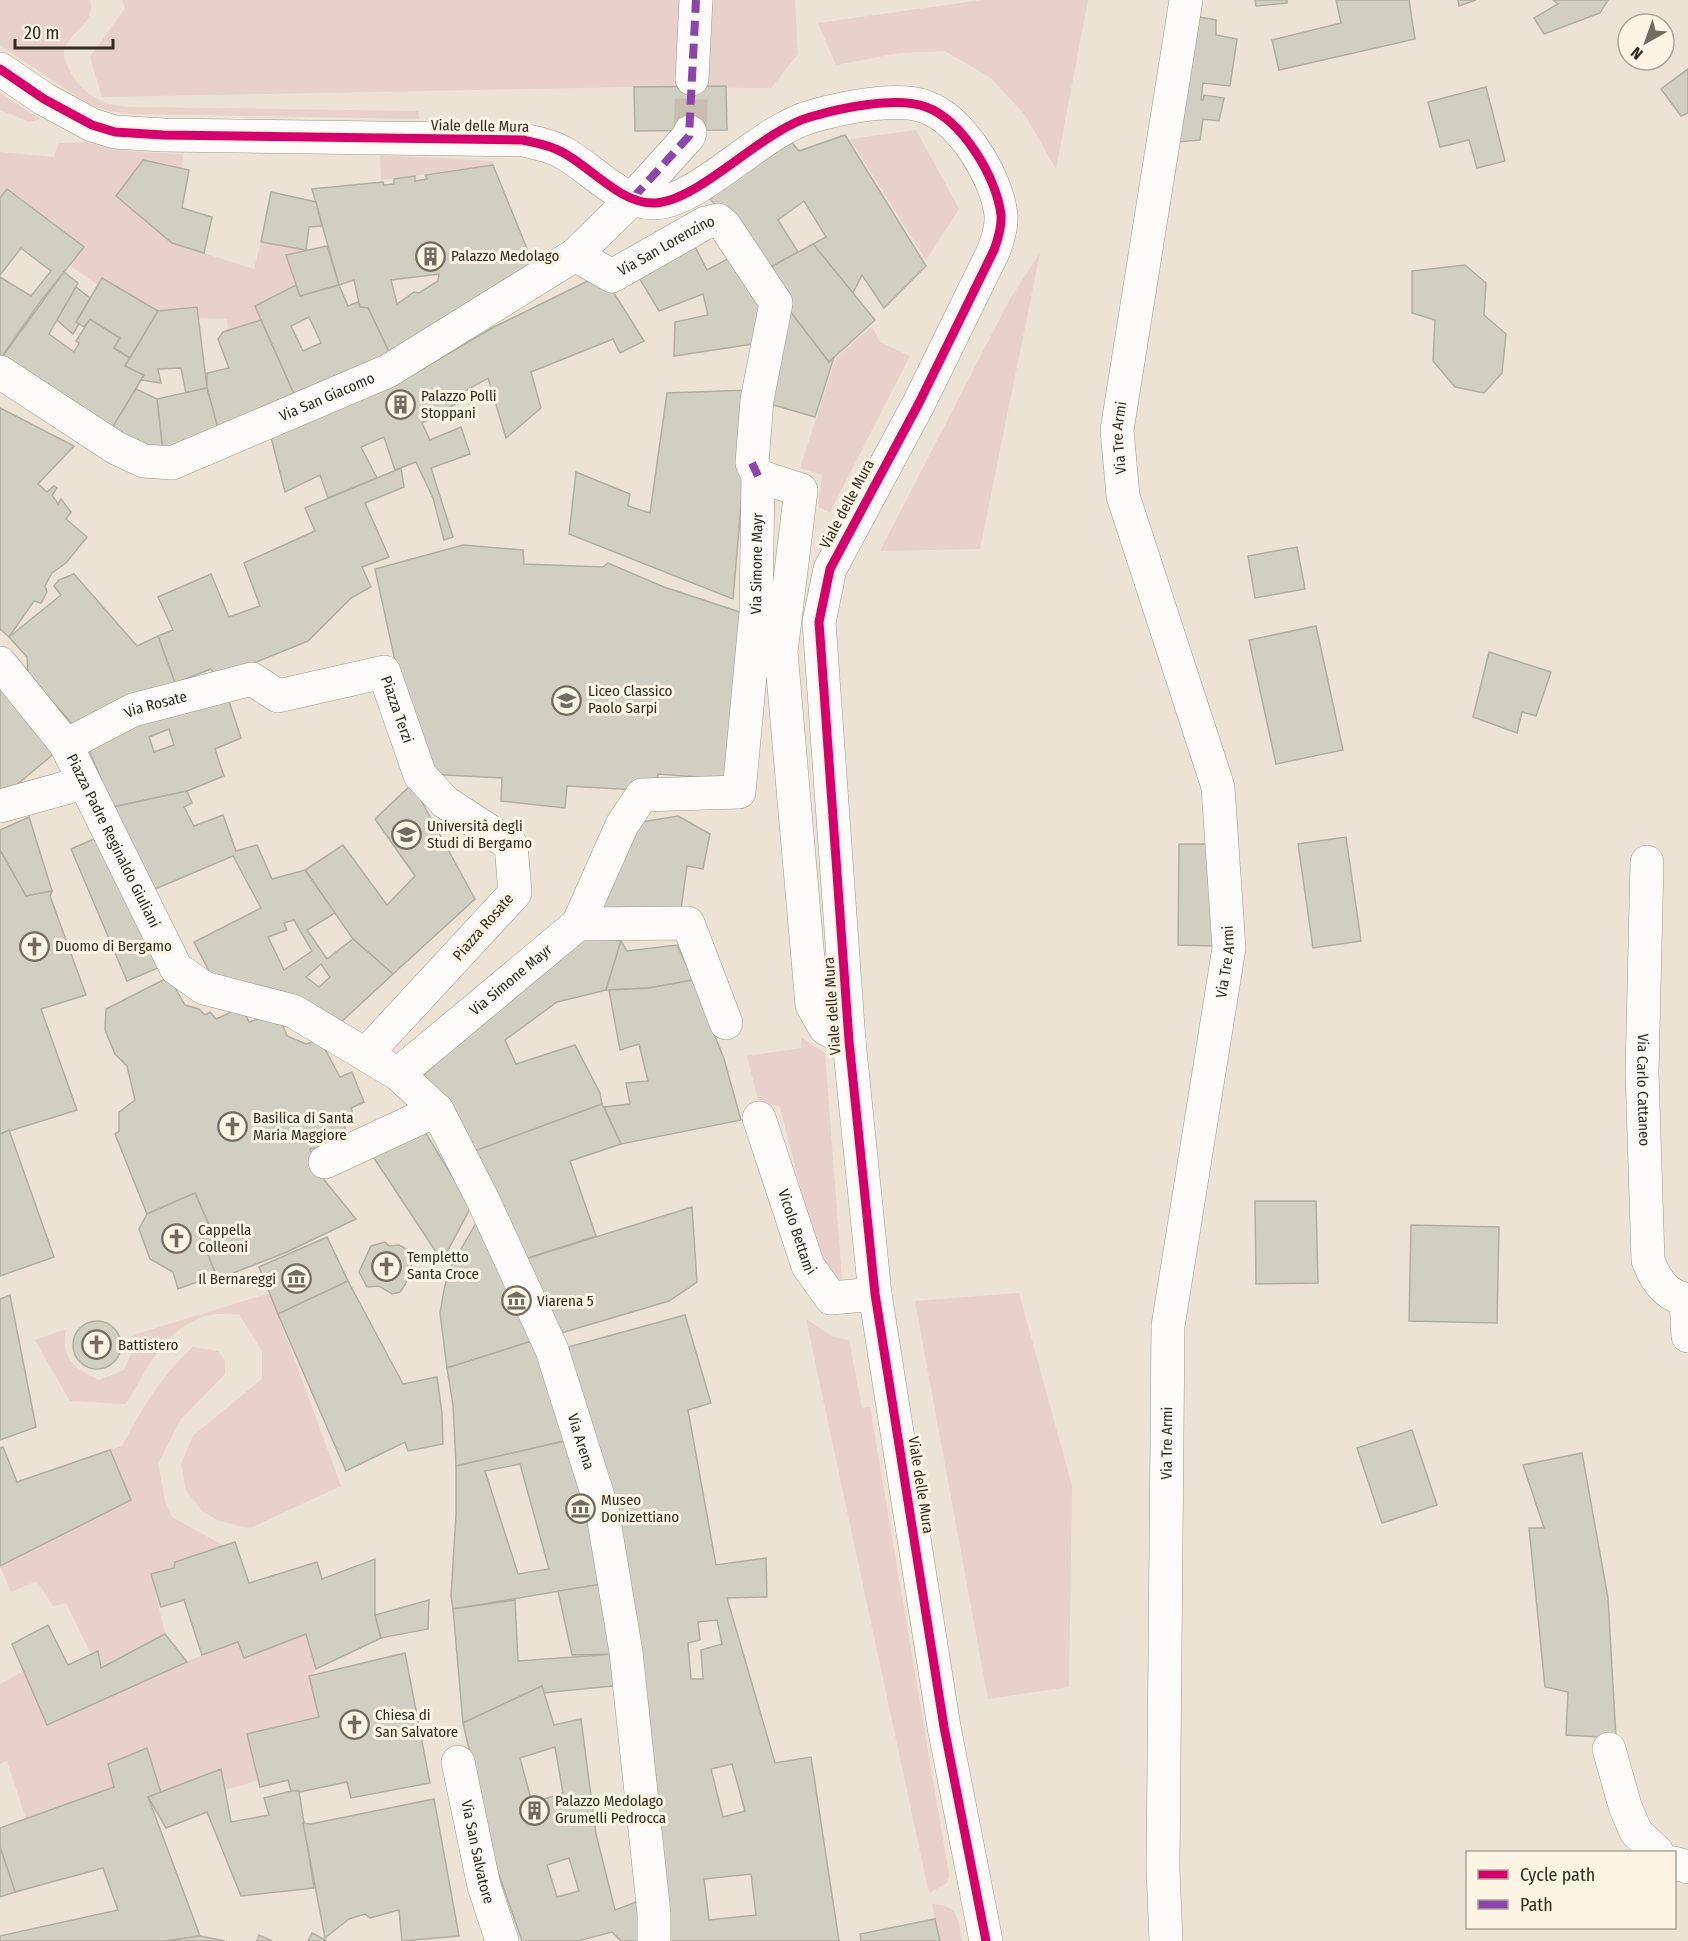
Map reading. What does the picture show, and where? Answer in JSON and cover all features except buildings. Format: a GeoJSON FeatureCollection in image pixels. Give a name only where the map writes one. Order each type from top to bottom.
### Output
{"type":"FeatureCollection","features":[{"type":"Feature","properties":{"kind":"street"},"geometry":{"type":"LineString","coordinates":[[692,79],[696,0]]}},
{"type":"Feature","properties":{"kind":"street","name":"Via Tre Armi"},"geometry":{"type":"LineString","coordinates":[[1166,1941],[1163,1869],[1168,1326],[1229,948],[1218,787],[1123,496],[1118,430],[1186,0]]}},
{"type":"Feature","properties":{"kind":"street","name":"Viale delle Mura"},"geometry":{"type":"LineString","coordinates":[[0,69],[73,116],[115,132],[163,135],[523,140],[560,151],[633,198],[657,203],[687,192],[768,137],[806,117],[885,103],[925,106],[943,116],[958,130],[985,168],[1001,214],[1000,233],[994,250],[919,403],[842,545],[823,593],[819,622],[849,1041],[876,1294],[945,1727],[986,1941]]}},
{"type":"Feature","properties":{"kind":"street","name":"Via San Giacomo"},"geometry":{"type":"LineString","coordinates":[[0,372],[116,448],[144,461],[172,463],[388,371],[575,255],[633,198],[689,136],[690,132]]}},
{"type":"Feature","properties":{"kind":"street","name":"Via San Lorenzino"},"geometry":{"type":"LineString","coordinates":[[575,255],[612,276],[705,223],[718,220],[726,226],[776,303],[756,400],[755,470]]}},
{"type":"Feature","properties":{"kind":"street","name":"Via Simone Mayr"},"geometry":{"type":"LineString","coordinates":[[398,1074],[578,924],[622,825],[642,795],[739,792],[756,612],[755,470],[801,490],[781,652],[812,1005],[825,1028],[849,1041]]}},
{"type":"Feature","properties":{"kind":"street","name":"Piazza Padre Reginaldo Giuliani"},"geometry":{"type":"LineString","coordinates":[[0,663],[66,745],[176,968],[204,988],[293,1011],[353,1046]]}},
{"type":"Feature","properties":{"kind":"street","name":"Piazza Terzi"},"geometry":{"type":"LineString","coordinates":[[252,679],[278,696],[384,672],[420,775],[445,802]]}},
{"type":"Feature","properties":{"kind":"street","name":"Via Rosate"},"geometry":{"type":"LineString","coordinates":[[66,745],[133,710],[252,679]]}},
{"type":"Feature","properties":{"kind":"street"},"geometry":{"type":"LineString","coordinates":[[0,806],[83,783]]}},
{"type":"Feature","properties":{"kind":"street","name":"Piazza Rosate"},"geometry":{"type":"LineString","coordinates":[[353,1046],[515,893],[511,845],[445,802]]}},
{"type":"Feature","properties":{"kind":"street","name":"Via Carlo Cattaneo"},"geometry":{"type":"LineString","coordinates":[[1647,862],[1642,1071],[1648,1260],[1659,1284],[1687,1300],[1688,1336]]}},
{"type":"Feature","properties":{"kind":"street"},"geometry":{"type":"LineString","coordinates":[[578,924],[688,923],[726,1023]]}},
{"type":"Feature","properties":{"kind":"street"},"geometry":{"type":"LineString","coordinates":[[353,1046],[398,1074]]}},
{"type":"Feature","properties":{"kind":"street","name":"Via Arena"},"geometry":{"type":"LineString","coordinates":[[398,1074],[436,1110],[483,1200],[552,1350],[602,1509],[626,1652],[654,1914],[654,1941]]}},
{"type":"Feature","properties":{"kind":"street"},"geometry":{"type":"LineString","coordinates":[[325,1162],[436,1110]]}},
{"type":"Feature","properties":{"kind":"street","name":"Vicolo Bettami"},"geometry":{"type":"LineString","coordinates":[[759,1118],[808,1266],[831,1298],[876,1294]]}},
{"type":"Feature","properties":{"kind":"street"},"geometry":{"type":"LineString","coordinates":[[1609,1749],[1625,1806],[1636,1832],[1656,1851]]}},
{"type":"Feature","properties":{"kind":"street","name":"Via San Salvatore"},"geometry":{"type":"LineString","coordinates":[[458,1762],[484,1886],[502,1941]]}},
{"type":"Feature","properties":{"kind":"shaded area"},"geometry":{"type":"Polygon","coordinates":[[[0,0],[90,0],[89,16],[71,38],[64,56],[80,86],[103,102],[133,107],[418,111],[419,119],[134,114],[108,111],[88,104],[0,45],[0,0]]]}},
{"type":"Feature","properties":{"kind":"shaded area"},"geometry":{"type":"Polygon","coordinates":[[[122,0],[795,0],[798,54],[771,88],[634,87],[102,97],[90,57],[125,8],[122,0]]]}},
{"type":"Feature","properties":{"kind":"shaded area"},"geometry":{"type":"Polygon","coordinates":[[[982,0],[1088,0],[1056,169],[1025,115],[991,78],[945,51],[899,53],[836,65],[818,23],[982,0]]]}},
{"type":"Feature","properties":{"kind":"shaded area"},"geometry":{"type":"Polygon","coordinates":[[[0,93],[40,119],[30,122],[0,110],[0,93]]]}},
{"type":"Feature","properties":{"kind":"shaded area"},"geometry":{"type":"Polygon","coordinates":[[[916,130],[959,209],[926,260],[850,139],[916,130]]]}},
{"type":"Feature","properties":{"kind":"shaded area"},"geometry":{"type":"Polygon","coordinates":[[[85,142],[136,152],[183,154],[182,169],[143,160],[116,196],[172,243],[254,269],[261,242],[306,250],[286,255],[296,285],[255,306],[261,320],[228,330],[227,319],[199,318],[197,307],[158,311],[103,278],[98,285],[69,265],[84,247],[7,189],[0,198],[0,152],[54,157],[59,143],[85,142]]]}},
{"type":"Feature","properties":{"kind":"shaded area"},"geometry":{"type":"Polygon","coordinates":[[[380,155],[493,161],[493,165],[381,180],[380,155]]]}},
{"type":"Feature","properties":{"kind":"shaded area"},"geometry":{"type":"Polygon","coordinates":[[[1040,253],[980,549],[880,551],[1010,299],[1040,253]]]}},
{"type":"Feature","properties":{"kind":"shaded area"},"geometry":{"type":"Polygon","coordinates":[[[872,327],[880,342],[910,356],[830,512],[818,507],[822,475],[800,468],[836,358],[872,327]]]}},
{"type":"Feature","properties":{"kind":"shaded area"},"geometry":{"type":"Polygon","coordinates":[[[801,1037],[825,1053],[843,1293],[826,1288],[780,1107],[758,1100],[747,1056],[802,1048],[801,1037]]]}},
{"type":"Feature","properties":{"kind":"shaded area"},"geometry":{"type":"Polygon","coordinates":[[[270,1293],[341,1486],[250,1528],[219,1521],[202,1511],[186,1490],[181,1464],[193,1436],[262,1379],[262,1351],[239,1314],[210,1315],[181,1328],[159,1350],[126,1404],[70,1401],[35,1340],[66,1329],[67,1355],[82,1371],[99,1380],[124,1370],[135,1345],[133,1335],[270,1293]]]}},
{"type":"Feature","properties":{"kind":"shaded area"},"geometry":{"type":"Polygon","coordinates":[[[1019,1293],[1072,1486],[1069,1687],[988,1699],[915,1301],[1019,1293]]]}},
{"type":"Feature","properties":{"kind":"shaded area"},"geometry":{"type":"Polygon","coordinates":[[[806,1319],[833,1337],[849,1340],[862,1408],[870,1407],[949,1875],[947,1883],[929,1893],[806,1319]]]}},
{"type":"Feature","properties":{"kind":"shaded area"},"geometry":{"type":"Polygon","coordinates":[[[193,1347],[218,1351],[225,1360],[225,1374],[181,1419],[158,1463],[165,1501],[172,1517],[224,1546],[176,1562],[174,1568],[151,1574],[165,1634],[101,1668],[98,1652],[91,1654],[66,1603],[53,1606],[37,1581],[11,1592],[0,1566],[131,1500],[110,1450],[122,1446],[161,1381],[193,1347]]]}},
{"type":"Feature","properties":{"kind":"shaded area"},"geometry":{"type":"Polygon","coordinates":[[[306,1634],[316,1669],[309,1677],[319,1717],[248,1734],[259,1780],[225,1790],[161,1793],[114,1787],[26,1819],[7,1761],[0,1764],[0,1684],[24,1671],[47,1725],[202,1655],[238,1642],[244,1657],[306,1634]]]}},
{"type":"Feature","properties":{"kind":"shaded area"},"geometry":{"type":"Polygon","coordinates":[[[932,1904],[948,1907],[956,1914],[962,1941],[940,1941],[932,1904]]]}},
{"type":"Feature","properties":{"kind":"tunnel"},"geometry":{"type":"LineString","coordinates":[[690,132],[692,79]]}},
{"type":"Feature","properties":{"kind":"marked path"},"geometry":{"type":"LineString","coordinates":[[633,198],[689,136],[696,0]]}},
{"type":"Feature","properties":{"kind":"marked path"},"geometry":{"type":"LineString","coordinates":[[752,463],[758,476]]}},
{"type":"Feature","properties":{"kind":"cycle path"},"geometry":{"type":"LineString","coordinates":[[0,69],[44,99],[92,125],[115,132],[163,135],[523,140],[543,144],[557,150],[619,192],[643,202],[656,203],[673,199],[692,190],[791,125],[810,117],[868,104],[914,104],[939,114],[964,137],[985,168],[993,184],[1001,215],[994,250],[919,403],[830,569],[819,622],[849,1041],[875,1294],[944,1727],[986,1941]]}},
{"type":"Feature","properties":{"kind":"place","name":"Palazzo Medolago"},"geometry":{"type":"Point","coordinates":[430,256]}},
{"type":"Feature","properties":{"kind":"place","name":"Palazzo Polli Stoppani"},"geometry":{"type":"Point","coordinates":[400,405]}},
{"type":"Feature","properties":{"kind":"place","name":"Liceo Classico Paolo Sarpi"},"geometry":{"type":"Point","coordinates":[567,700]}},
{"type":"Feature","properties":{"kind":"place","name":"Università degli Studi di Bergamo"},"geometry":{"type":"Point","coordinates":[406,835]}},
{"type":"Feature","properties":{"kind":"place","name":"Duomo di Bergamo"},"geometry":{"type":"Point","coordinates":[34,946]}},
{"type":"Feature","properties":{"kind":"place","name":"Basilica di Santa Maria Maggiore"},"geometry":{"type":"Point","coordinates":[232,1127]}},
{"type":"Feature","properties":{"kind":"place","name":"Cappella Colleoni"},"geometry":{"type":"Point","coordinates":[177,1239]}},
{"type":"Feature","properties":{"kind":"place","name":"Templetto Santa Croce"},"geometry":{"type":"Point","coordinates":[386,1266]}},
{"type":"Feature","properties":{"kind":"place","name":"Il Bernareggi"},"geometry":{"type":"Point","coordinates":[297,1279]}},
{"type":"Feature","properties":{"kind":"place","name":"Viarena 5"},"geometry":{"type":"Point","coordinates":[516,1301]}},
{"type":"Feature","properties":{"kind":"place","name":"Battistero"},"geometry":{"type":"Point","coordinates":[97,1345]}},
{"type":"Feature","properties":{"kind":"place","name":"Museo Donizettiano"},"geometry":{"type":"Point","coordinates":[580,1509]}},
{"type":"Feature","properties":{"kind":"place","name":"Chiesa di San Salvatore"},"geometry":{"type":"Point","coordinates":[354,1724]}},
{"type":"Feature","properties":{"kind":"place","name":"Palazzo Medolago Grumelli Pedrocca"},"geometry":{"type":"Point","coordinates":[534,1810]}}]}
